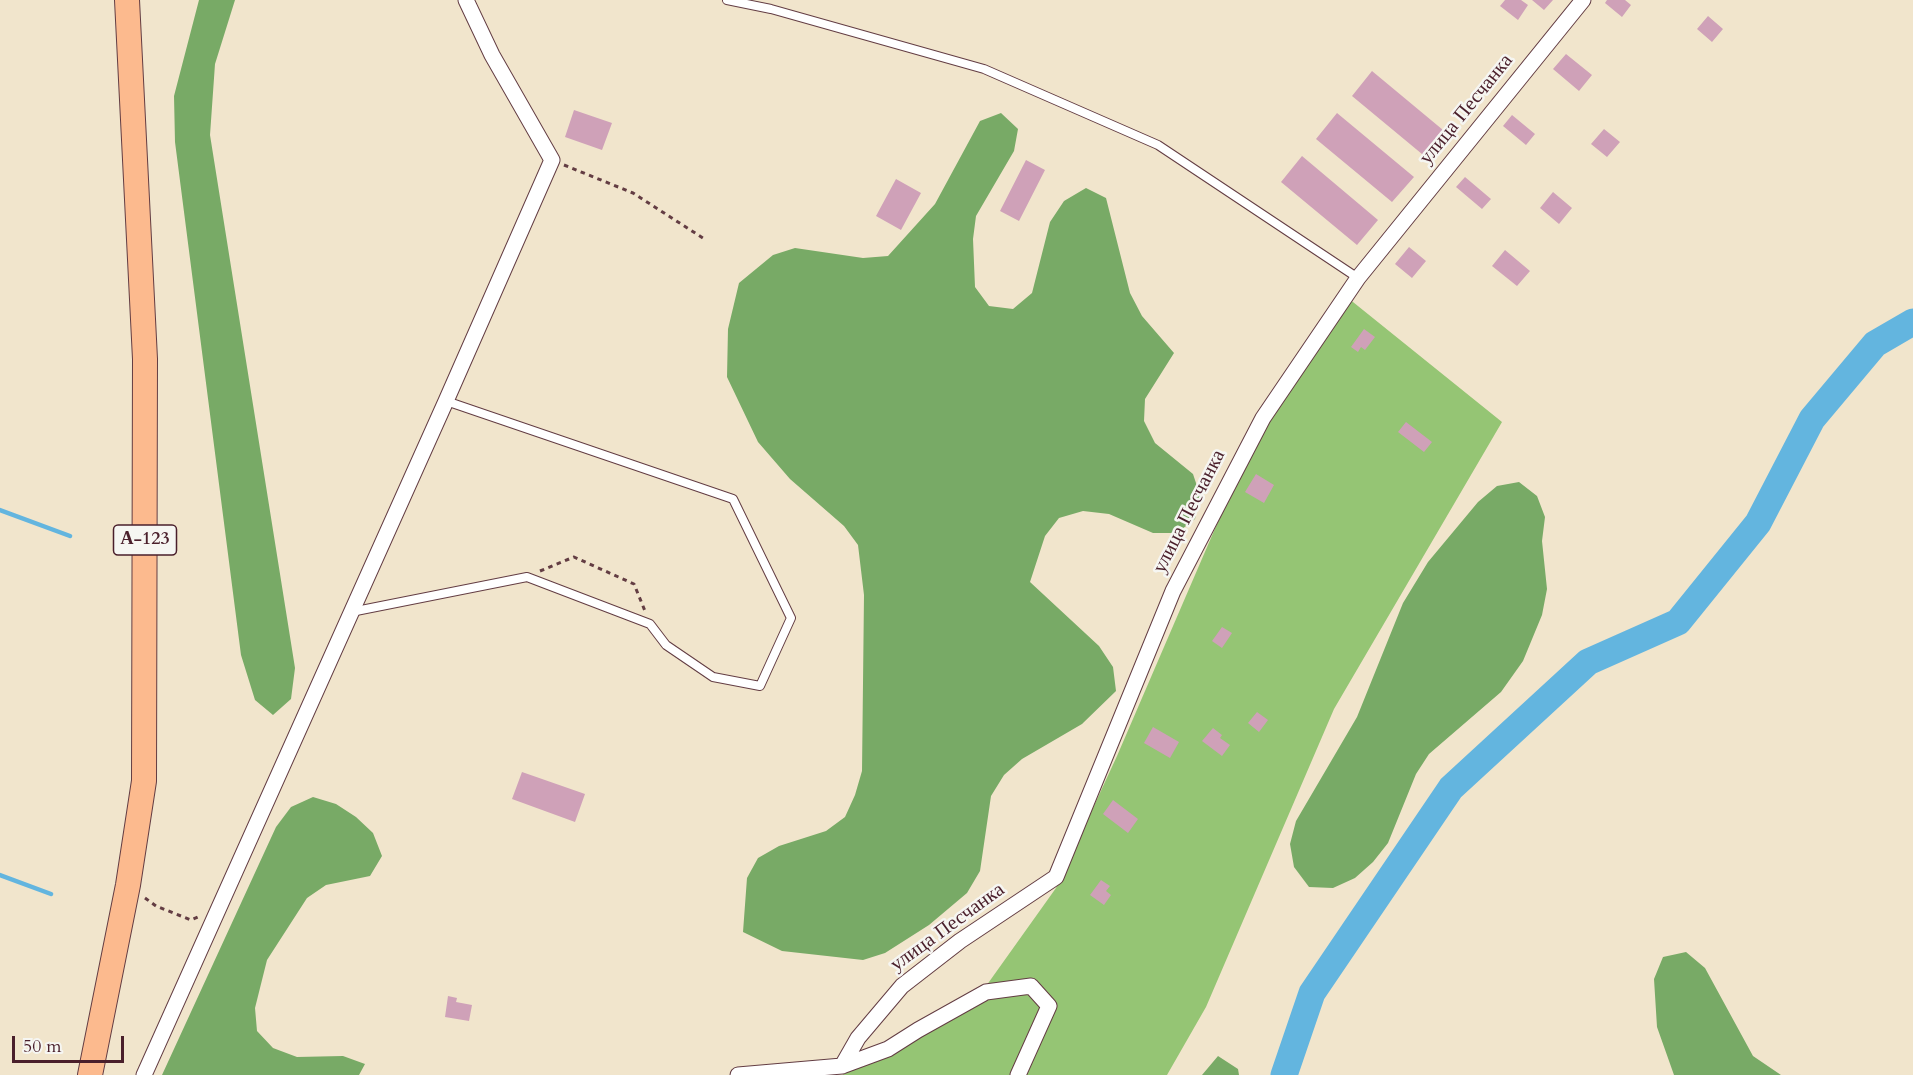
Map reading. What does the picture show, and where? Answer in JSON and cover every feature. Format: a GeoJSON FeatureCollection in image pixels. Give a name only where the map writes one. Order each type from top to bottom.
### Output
{"type":"FeatureCollection","features":[{"type":"Feature","properties":{"kind":"main road","name":"А-123"},"geometry":{"type":"LineString","coordinates":[[90,1075],[128,885],[144,781],[145,359],[127,0]]}},
{"type":"Feature","properties":{"kind":"street"},"geometry":{"type":"LineString","coordinates":[[144,1075],[552,160],[492,55],[466,0]]}},
{"type":"Feature","properties":{"kind":"street","name":"улица Песчанка"},"geometry":{"type":"LineString","coordinates":[[842,1066],[858,1038],[902,986],[960,941],[1056,877],[1173,591],[1263,418],[1358,278],[1583,0]]}},
{"type":"Feature","properties":{"kind":"street"},"geometry":{"type":"LineString","coordinates":[[738,1075],[842,1066],[888,1049],[986,992],[1031,986],[1049,1006],[1018,1075]]}},
{"type":"Feature","properties":{"kind":"lane"},"geometry":{"type":"LineString","coordinates":[[727,0],[771,9],[984,69],[1158,145],[1358,278]]}},
{"type":"Feature","properties":{"kind":"lane"},"geometry":{"type":"LineString","coordinates":[[351,612],[527,577],[650,624],[666,645],[713,677],[760,686],[791,618],[733,499],[446,401]]}},
{"type":"Feature","properties":{"kind":"path"},"geometry":{"type":"LineString","coordinates":[[552,160],[633,193],[706,240]]}},
{"type":"Feature","properties":{"kind":"path"},"geometry":{"type":"LineString","coordinates":[[527,577],[574,557],[634,584],[650,624]]}},
{"type":"Feature","properties":{"kind":"path"},"geometry":{"type":"LineString","coordinates":[[128,885],[156,906],[191,920],[219,907]]}},
{"type":"Feature","properties":{"kind":"green space"},"geometry":{"type":"Polygon","coordinates":[[[199,0],[235,0],[215,64],[210,135],[295,668],[291,699],[273,715],[255,700],[241,655],[175,142],[174,96],[199,0]]]}},
{"type":"Feature","properties":{"kind":"green space"},"geometry":{"type":"Polygon","coordinates":[[[1001,113],[1018,129],[1014,151],[976,216],[973,239],[975,287],[989,306],[1013,309],[1032,293],[1050,222],[1064,201],[1086,188],[1106,198],[1130,293],[1142,316],[1174,353],[1145,399],[1144,421],[1155,443],[1193,474],[1200,495],[1195,519],[1177,533],[1153,533],[1109,514],[1083,511],[1059,518],[1045,536],[1030,582],[1099,646],[1113,667],[1116,691],[1082,724],[1022,759],[1004,775],[991,796],[980,871],[967,893],[929,925],[885,953],[863,960],[782,951],[743,932],[747,878],[758,858],[779,846],[826,831],[845,817],[855,795],[862,771],[864,595],[858,545],[844,526],[790,479],[758,442],[727,377],[728,329],[739,283],[773,255],[795,248],[863,258],[888,256],[935,204],[980,121],[1001,113]]]}},
{"type":"Feature","properties":{"kind":"green space"},"geometry":{"type":"Polygon","coordinates":[[[1348,298],[1502,422],[1334,709],[1206,1007],[1167,1075],[842,1075],[901,1047],[969,1010],[1056,888],[1117,756],[1220,517],[1285,390],[1348,298]]]}},
{"type":"Feature","properties":{"kind":"green space"},"geometry":{"type":"Polygon","coordinates":[[[1519,482],[1537,496],[1545,517],[1542,541],[1547,589],[1542,615],[1523,661],[1501,692],[1429,754],[1416,774],[1388,843],[1373,862],[1355,878],[1333,888],[1309,887],[1294,867],[1290,844],[1296,821],[1357,717],[1403,603],[1428,562],[1478,502],[1497,486],[1519,482]]]}},
{"type":"Feature","properties":{"kind":"green space"},"geometry":{"type":"Polygon","coordinates":[[[313,797],[336,804],[356,817],[373,833],[382,856],[370,876],[326,885],[307,898],[267,960],[255,1008],[257,1031],[273,1048],[297,1057],[343,1056],[365,1064],[359,1075],[162,1075],[276,827],[291,807],[313,797]]]}},
{"type":"Feature","properties":{"kind":"green space"},"geometry":{"type":"Polygon","coordinates":[[[1686,952],[1705,968],[1753,1056],[1781,1075],[1674,1075],[1657,1027],[1654,979],[1663,957],[1686,952]]]}},
{"type":"Feature","properties":{"kind":"green space"},"geometry":{"type":"Polygon","coordinates":[[[1218,1056],[1238,1069],[1239,1075],[1202,1075],[1218,1056]]]}},
{"type":"Feature","properties":{"kind":"building"},"geometry":{"type":"Polygon","coordinates":[[[1505,0],[1521,0],[1528,5],[1518,20],[1500,6],[1505,0]]]}},
{"type":"Feature","properties":{"kind":"building"},"geometry":{"type":"Polygon","coordinates":[[[1532,0],[1553,0],[1544,10],[1532,0]]]}},
{"type":"Feature","properties":{"kind":"building"},"geometry":{"type":"Polygon","coordinates":[[[1607,0],[1625,0],[1631,5],[1622,17],[1605,3],[1607,0]]]}},
{"type":"Feature","properties":{"kind":"building"},"geometry":{"type":"Polygon","coordinates":[[[1708,16],[1723,29],[1712,42],[1697,29],[1708,16]]]}},
{"type":"Feature","properties":{"kind":"building"},"geometry":{"type":"Polygon","coordinates":[[[1566,54],[1592,75],[1579,91],[1553,69],[1566,54]]]}},
{"type":"Feature","properties":{"kind":"building"},"geometry":{"type":"Polygon","coordinates":[[[1372,71],[1449,135],[1428,159],[1352,96],[1372,71]]]}},
{"type":"Feature","properties":{"kind":"building"},"geometry":{"type":"Polygon","coordinates":[[[574,110],[612,123],[602,150],[565,137],[574,110]]]}},
{"type":"Feature","properties":{"kind":"building"},"geometry":{"type":"Polygon","coordinates":[[[1337,113],[1414,177],[1392,202],[1316,139],[1337,113]]]}},
{"type":"Feature","properties":{"kind":"building"},"geometry":{"type":"Polygon","coordinates":[[[1512,115],[1535,134],[1526,145],[1503,126],[1512,115]]]}},
{"type":"Feature","properties":{"kind":"building"},"geometry":{"type":"Polygon","coordinates":[[[1604,129],[1620,142],[1607,157],[1591,144],[1604,129]]]}},
{"type":"Feature","properties":{"kind":"building"},"geometry":{"type":"Polygon","coordinates":[[[1302,156],[1378,220],[1357,245],[1281,182],[1302,156]]]}},
{"type":"Feature","properties":{"kind":"building"},"geometry":{"type":"Polygon","coordinates":[[[1026,160],[1045,170],[1019,221],[1000,211],[1026,160]]]}},
{"type":"Feature","properties":{"kind":"building"},"geometry":{"type":"Polygon","coordinates":[[[1465,177],[1491,199],[1482,209],[1456,187],[1465,177]]]}},
{"type":"Feature","properties":{"kind":"building"},"geometry":{"type":"Polygon","coordinates":[[[896,179],[921,193],[901,230],[876,216],[896,179]]]}},
{"type":"Feature","properties":{"kind":"building"},"geometry":{"type":"Polygon","coordinates":[[[1553,192],[1572,208],[1559,224],[1540,208],[1553,192]]]}},
{"type":"Feature","properties":{"kind":"building"},"geometry":{"type":"Polygon","coordinates":[[[1409,247],[1426,261],[1412,278],[1395,264],[1409,247]]]}},
{"type":"Feature","properties":{"kind":"building"},"geometry":{"type":"Polygon","coordinates":[[[1505,250],[1530,271],[1517,286],[1492,266],[1505,250]]]}},
{"type":"Feature","properties":{"kind":"building"},"geometry":{"type":"Polygon","coordinates":[[[1364,329],[1375,337],[1365,350],[1361,347],[1358,352],[1351,347],[1364,329]]]}},
{"type":"Feature","properties":{"kind":"building"},"geometry":{"type":"Polygon","coordinates":[[[1406,422],[1432,442],[1424,452],[1398,432],[1406,422]]]}},
{"type":"Feature","properties":{"kind":"building"},"geometry":{"type":"Polygon","coordinates":[[[1256,474],[1274,485],[1264,503],[1245,492],[1256,474]]]}},
{"type":"Feature","properties":{"kind":"building"},"geometry":{"type":"Polygon","coordinates":[[[1222,627],[1232,633],[1222,648],[1212,641],[1222,627]]]}},
{"type":"Feature","properties":{"kind":"building"},"geometry":{"type":"Polygon","coordinates":[[[1257,712],[1268,720],[1259,732],[1248,723],[1257,712]]]}},
{"type":"Feature","properties":{"kind":"building"},"geometry":{"type":"Polygon","coordinates":[[[1153,727],[1179,742],[1170,758],[1144,743],[1153,727]]]}},
{"type":"Feature","properties":{"kind":"building"},"geometry":{"type":"Polygon","coordinates":[[[1213,728],[1222,735],[1220,738],[1230,745],[1222,756],[1202,741],[1213,728]]]}},
{"type":"Feature","properties":{"kind":"building"},"geometry":{"type":"Polygon","coordinates":[[[522,772],[585,794],[575,822],[512,799],[522,772]]]}},
{"type":"Feature","properties":{"kind":"building"},"geometry":{"type":"Polygon","coordinates":[[[1113,800],[1138,819],[1128,833],[1103,814],[1113,800]]]}},
{"type":"Feature","properties":{"kind":"building"},"geometry":{"type":"Polygon","coordinates":[[[1101,880],[1110,886],[1106,891],[1111,895],[1104,905],[1090,895],[1101,880]]]}},
{"type":"Feature","properties":{"kind":"building"},"geometry":{"type":"Polygon","coordinates":[[[448,996],[457,998],[456,1002],[472,1005],[469,1021],[445,1017],[448,996]]]}},
{"type":"Feature","properties":{"kind":"waterway"},"geometry":{"type":"LineString","coordinates":[[1284,1075],[1312,993],[1451,788],[1588,662],[1678,622],[1758,523],[1812,419],[1875,344],[1913,322]]}},
{"type":"Feature","properties":{"kind":"waterway"},"geometry":{"type":"LineString","coordinates":[[0,510],[70,536]]}},
{"type":"Feature","properties":{"kind":"waterway"},"geometry":{"type":"LineString","coordinates":[[0,875],[51,894]]}}]}
